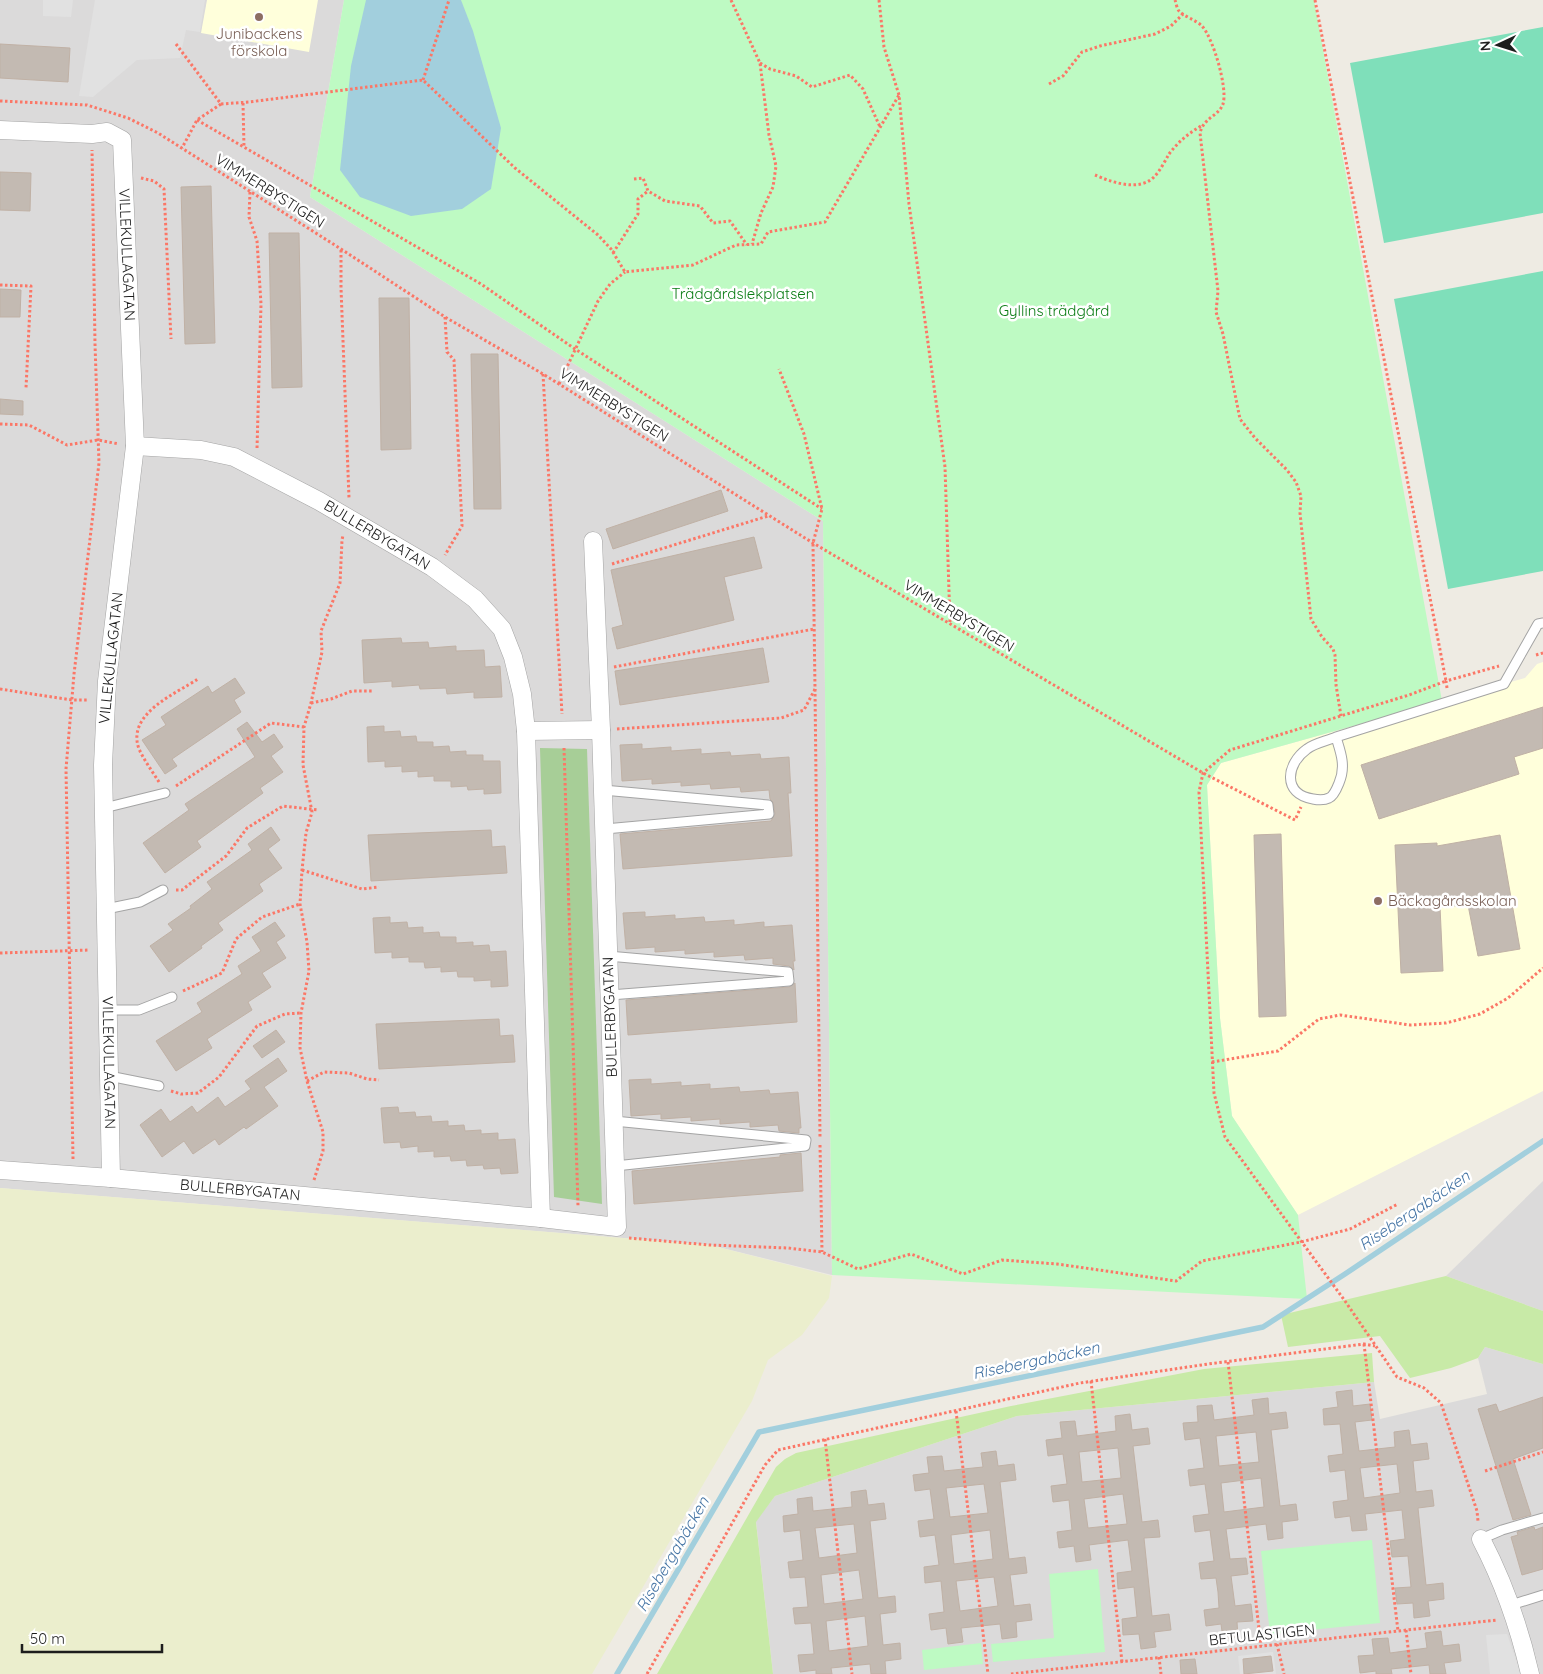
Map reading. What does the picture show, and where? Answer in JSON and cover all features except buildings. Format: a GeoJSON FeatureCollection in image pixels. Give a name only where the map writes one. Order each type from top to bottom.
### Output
{"type":"FeatureCollection","features":[{"type":"Feature","properties":{"kind":"street"},"geometry":{"type":"LineString","coordinates":[[0,130],[92,134]]}},
{"type":"Feature","properties":{"kind":"street","name":"VILLEKULLAGATAN"},"geometry":{"type":"LineString","coordinates":[[92,134],[108,132],[122,140],[135,446],[106,700],[103,765],[111,1178]]}},
{"type":"Feature","properties":{"kind":"street","name":"BULLERBYGATAN"},"geometry":{"type":"LineString","coordinates":[[135,446],[200,450],[234,457],[320,501],[436,571],[475,599],[502,629],[513,657],[522,694],[526,731],[541,1218]]}},
{"type":"Feature","properties":{"kind":"street","name":"BULLERBYGATAN"},"geometry":{"type":"LineString","coordinates":[[0,1170],[309,1196],[617,1227],[594,541]]}},
{"type":"Feature","properties":{"kind":"street"},"geometry":{"type":"LineString","coordinates":[[526,731],[601,730]]}},
{"type":"Feature","properties":{"kind":"street"},"geometry":{"type":"LineString","coordinates":[[1481,1539],[1496,1569],[1513,1611],[1530,1674]]}},
{"type":"Feature","properties":{"kind":"lane"},"geometry":{"type":"LineString","coordinates":[[1336,737],[1342,761],[1341,779],[1336,791],[1329,798],[1317,800],[1305,798],[1294,787],[1290,779],[1294,761],[1309,747],[1336,737],[1504,684],[1538,624],[1543,623]]}},
{"type":"Feature","properties":{"kind":"lane"},"geometry":{"type":"LineString","coordinates":[[603,790],[768,805],[769,814],[604,829]]}},
{"type":"Feature","properties":{"kind":"lane"},"geometry":{"type":"LineString","coordinates":[[104,808],[165,793]]}},
{"type":"Feature","properties":{"kind":"lane"},"geometry":{"type":"LineString","coordinates":[[106,909],[140,902],[163,890]]}},
{"type":"Feature","properties":{"kind":"lane"},"geometry":{"type":"LineString","coordinates":[[608,956],[788,972],[789,981],[610,995]]}},
{"type":"Feature","properties":{"kind":"lane"},"geometry":{"type":"LineString","coordinates":[[107,1010],[139,1010],[172,996]]}},
{"type":"Feature","properties":{"kind":"lane"},"geometry":{"type":"LineString","coordinates":[[109,1076],[159,1086]]}},
{"type":"Feature","properties":{"kind":"lane"},"geometry":{"type":"LineString","coordinates":[[614,1121],[806,1140],[806,1146],[615,1166]]}},
{"type":"Feature","properties":{"kind":"lane"},"geometry":{"type":"LineString","coordinates":[[1481,1539],[1502,1530],[1543,1518]]}},
{"type":"Feature","properties":{"kind":"lane"},"geometry":{"type":"LineString","coordinates":[[1513,1611],[1543,1595]]}},
{"type":"Feature","properties":{"kind":"path"},"geometry":{"type":"LineString","coordinates":[[423,80],[449,0]]}},
{"type":"Feature","properties":{"kind":"path"},"geometry":{"type":"LineString","coordinates":[[731,0],[760,62],[769,135],[776,166],[773,187],[752,244]]}},
{"type":"Feature","properties":{"kind":"path"},"geometry":{"type":"LineString","coordinates":[[879,0],[884,47],[899,95],[908,204],[945,467],[950,624]]}},
{"type":"Feature","properties":{"kind":"path"},"geometry":{"type":"LineString","coordinates":[[1095,175],[1111,182],[1131,185],[1144,183],[1154,177],[1171,152],[1188,134],[1202,126],[1218,112],[1224,103],[1220,64],[1210,38],[1202,26],[1179,12],[1175,0]]}},
{"type":"Feature","properties":{"kind":"path"},"geometry":{"type":"LineString","coordinates":[[1315,0],[1443,659],[1449,701]]}},
{"type":"Feature","properties":{"kind":"path"},"geometry":{"type":"LineString","coordinates":[[1049,84],[1063,76],[1082,52],[1100,46],[1155,34],[1171,26],[1183,14]]}},
{"type":"Feature","properties":{"kind":"path"},"geometry":{"type":"LineString","coordinates":[[176,44],[221,104]]}},
{"type":"Feature","properties":{"kind":"path"},"geometry":{"type":"LineString","coordinates":[[760,62],[770,69],[796,76],[812,86],[850,75],[863,89],[880,127]]}},
{"type":"Feature","properties":{"kind":"path"},"geometry":{"type":"LineString","coordinates":[[182,148],[197,120],[221,104],[423,80]]}},
{"type":"Feature","properties":{"kind":"path"},"geometry":{"type":"LineString","coordinates":[[423,80],[515,168],[598,235],[613,253],[625,272]]}},
{"type":"Feature","properties":{"kind":"path"},"geometry":{"type":"LineString","coordinates":[[559,384],[598,301],[610,284],[625,272],[693,265],[736,246],[761,244],[768,232],[826,222],[899,95]]}},
{"type":"Feature","properties":{"kind":"path","name":"VIMMERBYSTIGEN"},"geometry":{"type":"LineString","coordinates":[[0,101],[87,105],[128,118],[158,133],[445,317],[543,374],[813,544],[1203,773],[1295,820],[1305,798]]}},
{"type":"Feature","properties":{"kind":"path"},"geometry":{"type":"LineString","coordinates":[[243,102],[244,147]]}},
{"type":"Feature","properties":{"kind":"path"},"geometry":{"type":"LineString","coordinates":[[197,120],[481,284],[575,349],[822,509]]}},
{"type":"Feature","properties":{"kind":"path"},"geometry":{"type":"LineString","coordinates":[[1202,126],[1200,133],[1218,291],[1216,312],[1223,334],[1240,419],[1296,482],[1300,496],[1300,513],[1311,620],[1322,637],[1334,649],[1336,655],[1336,685],[1341,716]]}},
{"type":"Feature","properties":{"kind":"path"},"geometry":{"type":"LineString","coordinates":[[74,1175],[66,769],[99,463],[92,134]]}},
{"type":"Feature","properties":{"kind":"path"},"geometry":{"type":"LineString","coordinates":[[124,173],[154,181],[164,189],[172,339]]}},
{"type":"Feature","properties":{"kind":"path"},"geometry":{"type":"LineString","coordinates":[[634,179],[643,178],[648,191],[665,201],[700,206],[713,223],[730,221],[747,245]]}},
{"type":"Feature","properties":{"kind":"path"},"geometry":{"type":"LineString","coordinates":[[250,191],[250,217],[257,241],[260,304],[257,469]]}},
{"type":"Feature","properties":{"kind":"path"},"geometry":{"type":"LineString","coordinates":[[613,253],[638,214],[638,199],[648,191]]}},
{"type":"Feature","properties":{"kind":"path"},"geometry":{"type":"LineString","coordinates":[[309,1196],[323,1151],[323,1141],[300,1048],[301,1013],[309,971],[307,942],[300,904],[306,833],[312,812],[304,765],[304,727],[322,652],[321,631],[340,583],[342,540],[350,519],[341,249]]}},
{"type":"Feature","properties":{"kind":"path"},"geometry":{"type":"LineString","coordinates":[[0,285],[31,286],[26,388]]}},
{"type":"Feature","properties":{"kind":"path"},"geometry":{"type":"LineString","coordinates":[[436,571],[462,526],[454,360],[447,352],[445,317]]}},
{"type":"Feature","properties":{"kind":"path"},"geometry":{"type":"LineString","coordinates":[[779,369],[804,434],[822,509],[813,544],[822,1252]]}},
{"type":"Feature","properties":{"kind":"path"},"geometry":{"type":"LineString","coordinates":[[543,374],[564,730],[578,1222]]}},
{"type":"Feature","properties":{"kind":"path"},"geometry":{"type":"LineString","coordinates":[[0,424],[29,425],[67,445],[98,440],[135,446]]}},
{"type":"Feature","properties":{"kind":"path"},"geometry":{"type":"LineString","coordinates":[[595,569],[768,516]]}},
{"type":"Feature","properties":{"kind":"path"},"geometry":{"type":"LineString","coordinates":[[599,670],[814,629]]}},
{"type":"Feature","properties":{"kind":"path"},"geometry":{"type":"LineString","coordinates":[[1481,1539],[1477,1512],[1441,1403],[1424,1388],[1397,1377],[1345,1301],[1225,1137],[1214,1092],[1199,792],[1203,773],[1230,750],[1409,695],[1446,681],[1543,653]]}},
{"type":"Feature","properties":{"kind":"path"},"geometry":{"type":"LineString","coordinates":[[198,679],[147,712],[137,728],[138,748],[165,793],[271,723],[304,727]]}},
{"type":"Feature","properties":{"kind":"path"},"geometry":{"type":"LineString","coordinates":[[0,689],[72,700],[106,700]]}},
{"type":"Feature","properties":{"kind":"path"},"geometry":{"type":"LineString","coordinates":[[601,730],[781,718],[804,710],[815,689]]}},
{"type":"Feature","properties":{"kind":"path"},"geometry":{"type":"LineString","coordinates":[[311,703],[331,699],[352,691],[372,691]]}},
{"type":"Feature","properties":{"kind":"path"},"geometry":{"type":"LineString","coordinates":[[163,890],[182,890],[226,856],[247,828],[283,806],[318,810]]}},
{"type":"Feature","properties":{"kind":"path"},"geometry":{"type":"LineString","coordinates":[[302,870],[362,889],[379,887]]}},
{"type":"Feature","properties":{"kind":"path"},"geometry":{"type":"LineString","coordinates":[[172,996],[222,973],[236,939],[262,917],[300,904]]}},
{"type":"Feature","properties":{"kind":"path"},"geometry":{"type":"LineString","coordinates":[[0,953],[106,950]]}},
{"type":"Feature","properties":{"kind":"path"},"geometry":{"type":"LineString","coordinates":[[1212,1062],[1278,1051],[1319,1019],[1340,1015],[1410,1025],[1446,1023],[1480,1014],[1508,998],[1543,968]]}},
{"type":"Feature","properties":{"kind":"path"},"geometry":{"type":"LineString","coordinates":[[159,1086],[181,1094],[198,1093],[219,1076],[257,1026],[285,1014],[301,1013]]}},
{"type":"Feature","properties":{"kind":"path"},"geometry":{"type":"LineString","coordinates":[[307,1081],[324,1072],[349,1074],[379,1080]]}},
{"type":"Feature","properties":{"kind":"path"},"geometry":{"type":"LineString","coordinates":[[623,1238],[710,1245],[788,1248],[822,1252],[858,1269],[911,1254],[963,1274],[1002,1260],[1057,1264],[1176,1281],[1202,1261],[1301,1242],[1350,1229],[1398,1204]]}},
{"type":"Feature","properties":{"kind":"path"},"geometry":{"type":"LineString","coordinates":[[647,1674],[765,1465],[778,1450],[1091,1382],[1364,1344],[1376,1346]]}},
{"type":"Feature","properties":{"kind":"path"},"geometry":{"type":"LineString","coordinates":[[1364,1344],[1398,1631]]}},
{"type":"Feature","properties":{"kind":"path"},"geometry":{"type":"LineString","coordinates":[[1228,1362],[1261,1646]]}},
{"type":"Feature","properties":{"kind":"path"},"geometry":{"type":"LineString","coordinates":[[1091,1382],[1122,1662]]}},
{"type":"Feature","properties":{"kind":"path"},"geometry":{"type":"LineString","coordinates":[[956,1411],[988,1674]]}},
{"type":"Feature","properties":{"kind":"path"},"geometry":{"type":"LineString","coordinates":[[825,1439],[852,1674]]}},
{"type":"Feature","properties":{"kind":"path"},"geometry":{"type":"LineString","coordinates":[[1485,1471],[1543,1452]]}},
{"type":"Feature","properties":{"kind":"path","name":"BETULASTIGEN"},"geometry":{"type":"LineString","coordinates":[[1011,1674],[1406,1630],[1513,1611]]}},
{"type":"Feature","properties":{"kind":"path"},"geometry":{"type":"LineString","coordinates":[[1406,1630],[1411,1674]]}},
{"type":"Feature","properties":{"kind":"path"},"geometry":{"type":"LineString","coordinates":[[1277,1644],[1284,1674]]}},
{"type":"Feature","properties":{"kind":"path"},"geometry":{"type":"LineString","coordinates":[[1159,1658],[1161,1674]]}},
{"type":"Feature","properties":{"kind":"shaded area"},"geometry":{"type":"Polygon","coordinates":[[[0,0],[344,0],[310,197],[823,521],[832,1275],[710,1245],[0,1188],[0,0]]]}},
{"type":"Feature","properties":{"kind":"shaded area"},"geometry":{"type":"Polygon","coordinates":[[[43,0],[73,0],[71,17],[43,16],[43,0]]]}},
{"type":"Feature","properties":{"kind":"shaded area"},"geometry":{"type":"Polygon","coordinates":[[[95,0],[205,0],[200,32],[186,30],[180,58],[137,60],[93,97],[79,96],[95,0]]]}},
{"type":"Feature","properties":{"kind":"shaded area","name":"Junibackens förskola"},"geometry":{"type":"Polygon","coordinates":[[[207,0],[318,0],[309,52],[201,33],[207,0]]]}},
{"type":"Feature","properties":{"kind":"shaded area","name":"Bäckagårdsskolan"},"geometry":{"type":"Polygon","coordinates":[[[1543,662],[1543,1091],[1298,1215],[1232,1116],[1220,1018],[1207,785],[1221,763],[1525,678],[1537,664],[1543,662]]]}},
{"type":"Feature","properties":{"kind":"shaded area"},"geometry":{"type":"Polygon","coordinates":[[[1543,1181],[1543,1311],[1446,1276],[1543,1181]]]}},
{"type":"Feature","properties":{"kind":"shaded area"},"geometry":{"type":"Polygon","coordinates":[[[0,1188],[710,1245],[832,1276],[829,1298],[802,1335],[768,1360],[752,1401],[592,1674],[0,1674],[0,1188]]]}},
{"type":"Feature","properties":{"kind":"shaded area"},"geometry":{"type":"Polygon","coordinates":[[[1485,1347],[1543,1364],[1543,1674],[773,1674],[756,1521],[775,1496],[1017,1416],[1374,1382],[1380,1419],[1487,1394],[1478,1358],[1485,1347]]]}},
{"type":"Feature","properties":{"kind":"shaded area"},"geometry":{"type":"Polygon","coordinates":[[[1507,1634],[1521,1674],[1490,1674],[1486,1635],[1507,1634]]]}},
{"type":"Feature","properties":{"kind":"shaded area"},"geometry":{"type":"Polygon","coordinates":[[[1273,1652],[1276,1674],[1240,1674],[1238,1656],[1273,1652]]]}},
{"type":"Feature","properties":{"kind":"green space","name":"Gyllins trädgård"},"geometry":{"type":"Polygon","coordinates":[[[344,0],[1314,0],[1442,701],[1221,763],[1207,785],[1220,1018],[1232,1116],[1298,1215],[1307,1299],[832,1275],[823,521],[310,197],[344,0]]]}},
{"type":"Feature","properties":{"kind":"green space"},"geometry":{"type":"Polygon","coordinates":[[[1543,27],[1543,213],[1384,243],[1350,63],[1543,27]]]}},
{"type":"Feature","properties":{"kind":"green space"},"geometry":{"type":"Polygon","coordinates":[[[1543,271],[1543,571],[1448,589],[1394,299],[1543,271]]]}},
{"type":"Feature","properties":{"kind":"green space"},"geometry":{"type":"Polygon","coordinates":[[[540,748],[587,749],[602,1204],[554,1197],[540,748]]]}},
{"type":"Feature","properties":{"kind":"green space"},"geometry":{"type":"Polygon","coordinates":[[[1446,1276],[1543,1311],[1543,1364],[1485,1347],[1478,1358],[1451,1368],[1410,1378],[1380,1336],[1288,1347],[1281,1315],[1446,1276]]]}},
{"type":"Feature","properties":{"kind":"green space"},"geometry":{"type":"Polygon","coordinates":[[[1372,1353],[1374,1382],[1017,1416],[775,1496],[756,1522],[773,1674],[657,1674],[776,1467],[796,1453],[1011,1406],[1204,1369],[1372,1353]]]}},
{"type":"Feature","properties":{"kind":"green space"},"geometry":{"type":"Polygon","coordinates":[[[1372,1540],[1380,1623],[1270,1634],[1261,1551],[1372,1540]]]}},
{"type":"Feature","properties":{"kind":"green space"},"geometry":{"type":"Polygon","coordinates":[[[1098,1569],[1105,1652],[993,1662],[991,1644],[1054,1638],[1049,1574],[1098,1569]]]}},
{"type":"Feature","properties":{"kind":"green space"},"geometry":{"type":"Polygon","coordinates":[[[981,1643],[983,1664],[924,1670],[922,1650],[981,1643]]]}},
{"type":"Feature","properties":{"kind":"water"},"geometry":{"type":"Polygon","coordinates":[[[366,0],[461,0],[473,31],[501,128],[491,189],[462,209],[411,216],[360,197],[340,170],[351,66],[366,0]]]}},
{"type":"Feature","properties":{"kind":"waterway","name":"Risebergabäcken"},"geometry":{"type":"LineString","coordinates":[[617,1674],[759,1432],[1263,1327],[1543,1141]]}},
{"type":"Feature","properties":{"kind":"place","name":"Junibackens förskola"},"geometry":{"type":"Point","coordinates":[259,17]}},
{"type":"Feature","properties":{"kind":"place","name":"Bäckagårdsskolan"},"geometry":{"type":"Point","coordinates":[1378,901]}},
{"type":"Feature","properties":{"kind":"park label","name":"Trädgårdslekplatsen"},"geometry":{"type":"Point","coordinates":[743,294]}}]}
